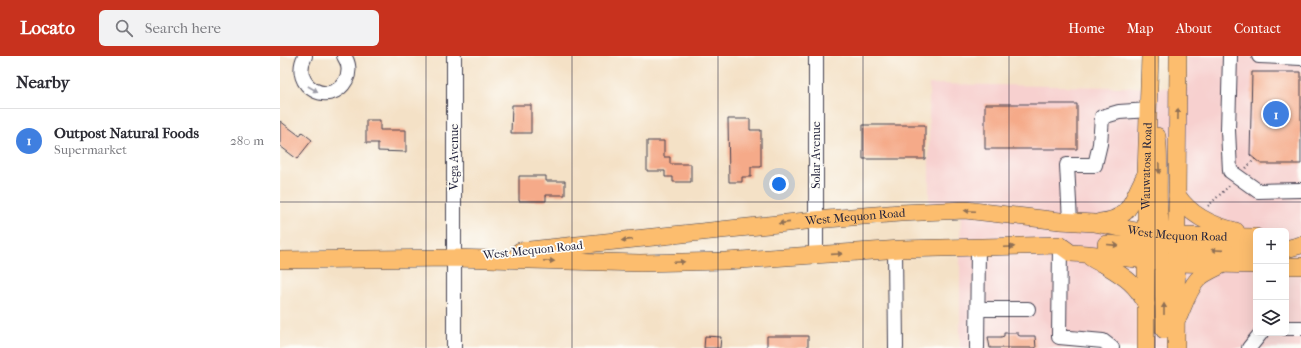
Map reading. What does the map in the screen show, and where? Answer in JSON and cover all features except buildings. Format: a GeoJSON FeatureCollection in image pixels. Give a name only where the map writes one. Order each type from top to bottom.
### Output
{"type":"FeatureCollection","features":[{"type":"Feature","properties":{"kind":"main road","name":"Wauwatosa Road"},"geometry":{"type":"LineString","coordinates":[[1150,56],[1146,174],[1176,321],[1176,348]]}},
{"type":"Feature","properties":{"kind":"main road","name":"Wauwatosa Road"},"geometry":{"type":"LineString","coordinates":[[1146,348],[1147,305],[1177,195],[1178,56]]}},
{"type":"Feature","properties":{"kind":"main road"},"geometry":{"type":"LineString","coordinates":[[1149,88],[1158,145],[1160,172],[1159,214],[1162,247],[1164,348]]}},
{"type":"Feature","properties":{"kind":"main road"},"geometry":{"type":"LineString","coordinates":[[1094,223],[1107,222],[1122,216],[1129,207],[1146,174]]}},
{"type":"Feature","properties":{"kind":"main road"},"geometry":{"type":"LineString","coordinates":[[1177,195],[1188,208],[1213,225],[1253,233]]}},
{"type":"Feature","properties":{"kind":"main road","name":"West Mequon Road"},"geometry":{"type":"LineString","coordinates":[[454,258],[815,220],[900,213],[965,210],[1094,223],[1162,247],[1225,264],[1253,265]]}},
{"type":"Feature","properties":{"kind":"main road"},"geometry":{"type":"LineString","coordinates":[[1065,221],[1060,245],[1076,243],[1253,251]]}},
{"type":"Feature","properties":{"kind":"main road","name":"West Mequon Road"},"geometry":{"type":"LineString","coordinates":[[280,260],[454,258],[640,263],[726,261],[895,250],[1060,245],[1071,253],[1087,254],[1253,237]]}},
{"type":"Feature","properties":{"kind":"main road"},"geometry":{"type":"LineString","coordinates":[[1289,237],[1301,237]]}},
{"type":"Feature","properties":{"kind":"main road"},"geometry":{"type":"LineString","coordinates":[[1289,248],[1301,245]]}},
{"type":"Feature","properties":{"kind":"main road"},"geometry":{"type":"LineString","coordinates":[[1087,254],[1135,286],[1141,292],[1147,305]]}},
{"type":"Feature","properties":{"kind":"main road"},"geometry":{"type":"LineString","coordinates":[[1176,321],[1192,287],[1198,279],[1206,273],[1225,264]]}},
{"type":"Feature","properties":{"kind":"main road"},"geometry":{"type":"LineString","coordinates":[[1289,266],[1301,266]]}},
{"type":"Feature","properties":{"kind":"street"},"geometry":{"type":"LineString","coordinates":[[305,56],[301,70],[302,78],[313,90],[321,93],[329,93],[337,90],[343,85],[347,78],[349,69],[348,61],[344,56]]}},
{"type":"Feature","properties":{"kind":"street","name":"Vega Avenue"},"geometry":{"type":"LineString","coordinates":[[454,56],[454,348]]}},
{"type":"Feature","properties":{"kind":"street","name":"Solar Avenue"},"geometry":{"type":"LineString","coordinates":[[816,56],[816,255]]}},
{"type":"Feature","properties":{"kind":"street"},"geometry":{"type":"LineString","coordinates":[[1230,56],[1228,130],[1230,172],[1258,191],[1301,190]]}},
{"type":"Feature","properties":{"kind":"street"},"geometry":{"type":"LineString","coordinates":[[1259,56],[1301,58]]}},
{"type":"Feature","properties":{"kind":"street"},"geometry":{"type":"LineString","coordinates":[[1065,221],[1067,165],[1095,165],[1100,144],[1102,117],[1119,112],[1149,110]]}},
{"type":"Feature","properties":{"kind":"street"},"geometry":{"type":"LineString","coordinates":[[1060,245],[1059,337],[1103,341],[1112,348]]}},
{"type":"Feature","properties":{"kind":"street"},"geometry":{"type":"LineString","coordinates":[[977,348],[978,248]]}},
{"type":"Feature","properties":{"kind":"street"},"geometry":{"type":"LineString","coordinates":[[895,250],[896,348]]}},
{"type":"Feature","properties":{"kind":"street"},"geometry":{"type":"LineString","coordinates":[[978,309],[1028,309]]}},
{"type":"Feature","properties":{"kind":"street"},"geometry":{"type":"LineString","coordinates":[[1289,328],[1301,328]]}},
{"type":"Feature","properties":{"kind":"street"},"geometry":{"type":"LineString","coordinates":[[1249,348],[1259,336]]}},
{"type":"Feature","properties":{"kind":"path"},"geometry":{"type":"LineString","coordinates":[[1206,208],[1238,177]]}},
{"type":"Feature","properties":{"kind":"shaded area"},"geometry":{"type":"Polygon","coordinates":[[[1186,56],[1301,56],[1301,348],[960,348],[961,204],[929,205],[929,84],[1187,88],[1186,56]]]}},
{"type":"Feature","properties":{"kind":"place","name":"Outpost Natural Foods"},"geometry":{"type":"Point","coordinates":[1276,114]}}]}
